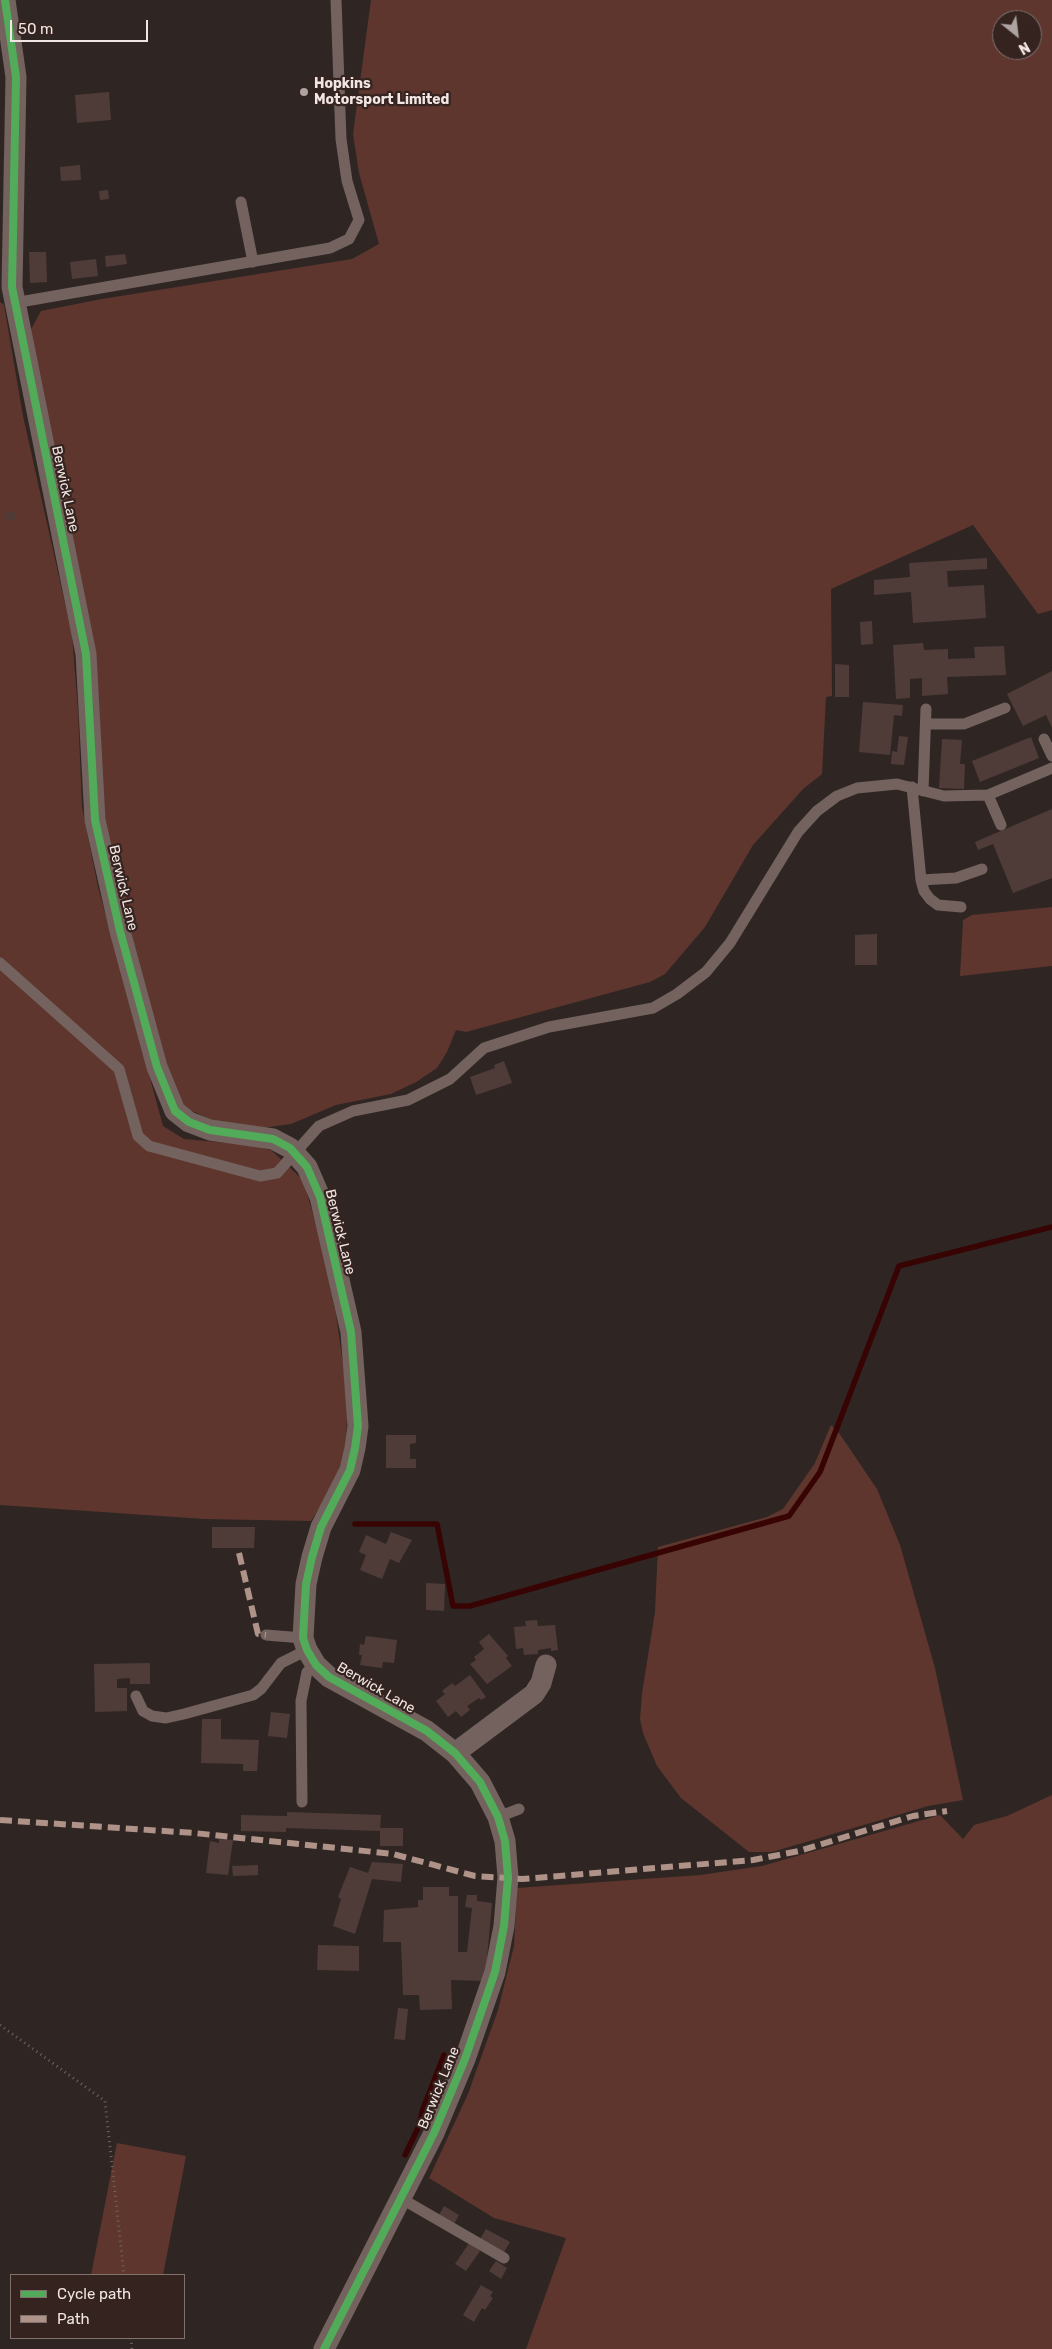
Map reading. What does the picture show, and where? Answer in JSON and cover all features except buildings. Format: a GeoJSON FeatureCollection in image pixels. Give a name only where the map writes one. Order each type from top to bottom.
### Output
{"type":"FeatureCollection","features":[{"type":"Feature","properties":{"kind":"street","name":"Berwick Lane"},"geometry":{"type":"LineString","coordinates":[[4,0],[16,77],[6,266],[86,654],[96,820],[120,931],[157,1067],[175,1110],[189,1122],[210,1130],[273,1139],[290,1148],[307,1167],[320,1197],[351,1332],[358,1426],[350,1470],[321,1527],[306,1584],[309,1651],[328,1677],[427,1731],[455,1753],[480,1782],[498,1817],[505,1841],[508,1877],[504,1926],[495,1972],[465,2058],[438,2125],[324,2349]]}},
{"type":"Feature","properties":{"kind":"street"},"geometry":{"type":"LineString","coordinates":[[455,1753],[534,1694],[541,1683],[546,1665]]}},
{"type":"Feature","properties":{"kind":"lane"},"geometry":{"type":"LineString","coordinates":[[14,303],[330,248],[349,239],[359,220],[347,182],[341,139],[336,0]]}},
{"type":"Feature","properties":{"kind":"lane"},"geometry":{"type":"LineString","coordinates":[[241,202],[252,262]]}},
{"type":"Feature","properties":{"kind":"lane"},"geometry":{"type":"LineString","coordinates":[[926,724],[964,724],[1005,708]]}},
{"type":"Feature","properties":{"kind":"lane"},"geometry":{"type":"LineString","coordinates":[[926,709],[918,789],[921,880],[930,899],[938,905],[961,907]]}},
{"type":"Feature","properties":{"kind":"lane"},"geometry":{"type":"LineString","coordinates":[[1044,739],[1052,756]]}},
{"type":"Feature","properties":{"kind":"lane"},"geometry":{"type":"LineString","coordinates":[[0,963],[119,1069],[138,1136],[149,1146],[260,1176],[277,1173],[319,1126],[352,1111],[408,1100],[450,1079],[484,1048],[549,1027],[653,1008],[677,994],[706,972],[730,943],[798,832],[817,812],[837,796],[857,788],[897,784],[944,796],[988,795],[1052,768]]}},
{"type":"Feature","properties":{"kind":"lane"},"geometry":{"type":"LineString","coordinates":[[988,795],[1001,826]]}},
{"type":"Feature","properties":{"kind":"lane"},"geometry":{"type":"LineString","coordinates":[[921,880],[956,878],[982,869]]}},
{"type":"Feature","properties":{"kind":"lane"},"geometry":{"type":"LineString","coordinates":[[266,1635],[309,1651]]}},
{"type":"Feature","properties":{"kind":"lane"},"geometry":{"type":"LineString","coordinates":[[136,1696],[143,1711],[152,1716],[166,1718],[201,1709],[253,1695],[261,1689],[281,1663],[309,1651]]}},
{"type":"Feature","properties":{"kind":"lane"},"geometry":{"type":"LineString","coordinates":[[302,1802],[301,1701],[309,1651]]}},
{"type":"Feature","properties":{"kind":"lane"},"geometry":{"type":"LineString","coordinates":[[498,1817],[519,1809]]}},
{"type":"Feature","properties":{"kind":"lane"},"geometry":{"type":"LineString","coordinates":[[402,2199],[504,2258]]}},
{"type":"Feature","properties":{"kind":"path"},"geometry":{"type":"LineString","coordinates":[[0,2025],[105,2100],[124,2274]]}},
{"type":"Feature","properties":{"kind":"shaded area"},"geometry":{"type":"Polygon","coordinates":[[[371,0],[1052,0],[1052,610],[1038,614],[973,525],[831,589],[832,696],[826,697],[822,774],[803,789],[753,845],[705,927],[665,974],[650,982],[466,1032],[456,1030],[447,1052],[437,1068],[416,1082],[391,1094],[336,1105],[291,1124],[263,1128],[214,1121],[186,1108],[168,1082],[103,819],[29,333],[41,311],[102,299],[352,259],[379,244],[359,173],[353,134],[371,0]]]}},
{"type":"Feature","properties":{"kind":"shaded area"},"geometry":{"type":"Polygon","coordinates":[[[0,302],[4,305],[23,416],[72,635],[78,710],[82,807],[98,887],[163,1126],[184,1139],[250,1145],[271,1150],[303,1180],[318,1231],[336,1314],[348,1400],[345,1457],[334,1485],[311,1521],[204,1519],[0,1505],[0,302]]]}},
{"type":"Feature","properties":{"kind":"shaded area"},"geometry":{"type":"Polygon","coordinates":[[[1052,907],[1052,966],[960,976],[963,920],[972,915],[1052,907]]]}},
{"type":"Feature","properties":{"kind":"shaded area"},"geometry":{"type":"Polygon","coordinates":[[[831,1425],[839,1433],[877,1489],[900,1545],[935,1668],[963,1800],[928,1806],[772,1852],[749,1852],[681,1798],[657,1766],[643,1733],[640,1719],[642,1693],[655,1612],[658,1547],[767,1517],[783,1509],[815,1463],[831,1425]]]}},
{"type":"Feature","properties":{"kind":"shaded area"},"geometry":{"type":"Polygon","coordinates":[[[1052,1795],[1052,2349],[526,2349],[566,2238],[494,2218],[429,2178],[468,2094],[498,2010],[514,1946],[517,1888],[700,1875],[762,1866],[940,1815],[963,1839],[974,1825],[1007,1816],[1052,1795]]]}},
{"type":"Feature","properties":{"kind":"shaded area"},"geometry":{"type":"Polygon","coordinates":[[[117,2143],[186,2156],[163,2274],[91,2274],[117,2143]]]}},
{"type":"Feature","properties":{"kind":"waterway"},"geometry":{"type":"LineString","coordinates":[[355,1524],[437,1524],[453,1606],[470,1606],[789,1516],[820,1472],[899,1266],[1052,1227]]}},
{"type":"Feature","properties":{"kind":"waterway"},"geometry":{"type":"LineString","coordinates":[[405,2155],[418,2128],[423,2109],[444,2055]]}},
{"type":"Feature","properties":{"kind":"marked path"},"geometry":{"type":"LineString","coordinates":[[239,1553],[258,1634],[266,1635]]}},
{"type":"Feature","properties":{"kind":"marked path"},"geometry":{"type":"LineString","coordinates":[[0,1820],[194,1833],[393,1854],[475,1876],[522,1879],[753,1860],[799,1851],[913,1816],[947,1811]]}},
{"type":"Feature","properties":{"kind":"cycle path"},"geometry":{"type":"LineString","coordinates":[[5,0],[16,77],[12,287],[86,654],[95,820],[120,931],[157,1067],[175,1111],[189,1122],[210,1130],[273,1139],[290,1148],[307,1167],[320,1197],[351,1332],[358,1426],[355,1448],[350,1470],[321,1527],[312,1557],[306,1584],[303,1638],[307,1650],[316,1665],[329,1677],[427,1731],[455,1753],[480,1782],[498,1817],[505,1841],[508,1877],[504,1926],[495,1972],[465,2059],[434,2133],[324,2349]]}},
{"type":"Feature","properties":{"kind":"place","name":"Hopkins Motorsport Limited"},"geometry":{"type":"Point","coordinates":[304,92]}}]}
